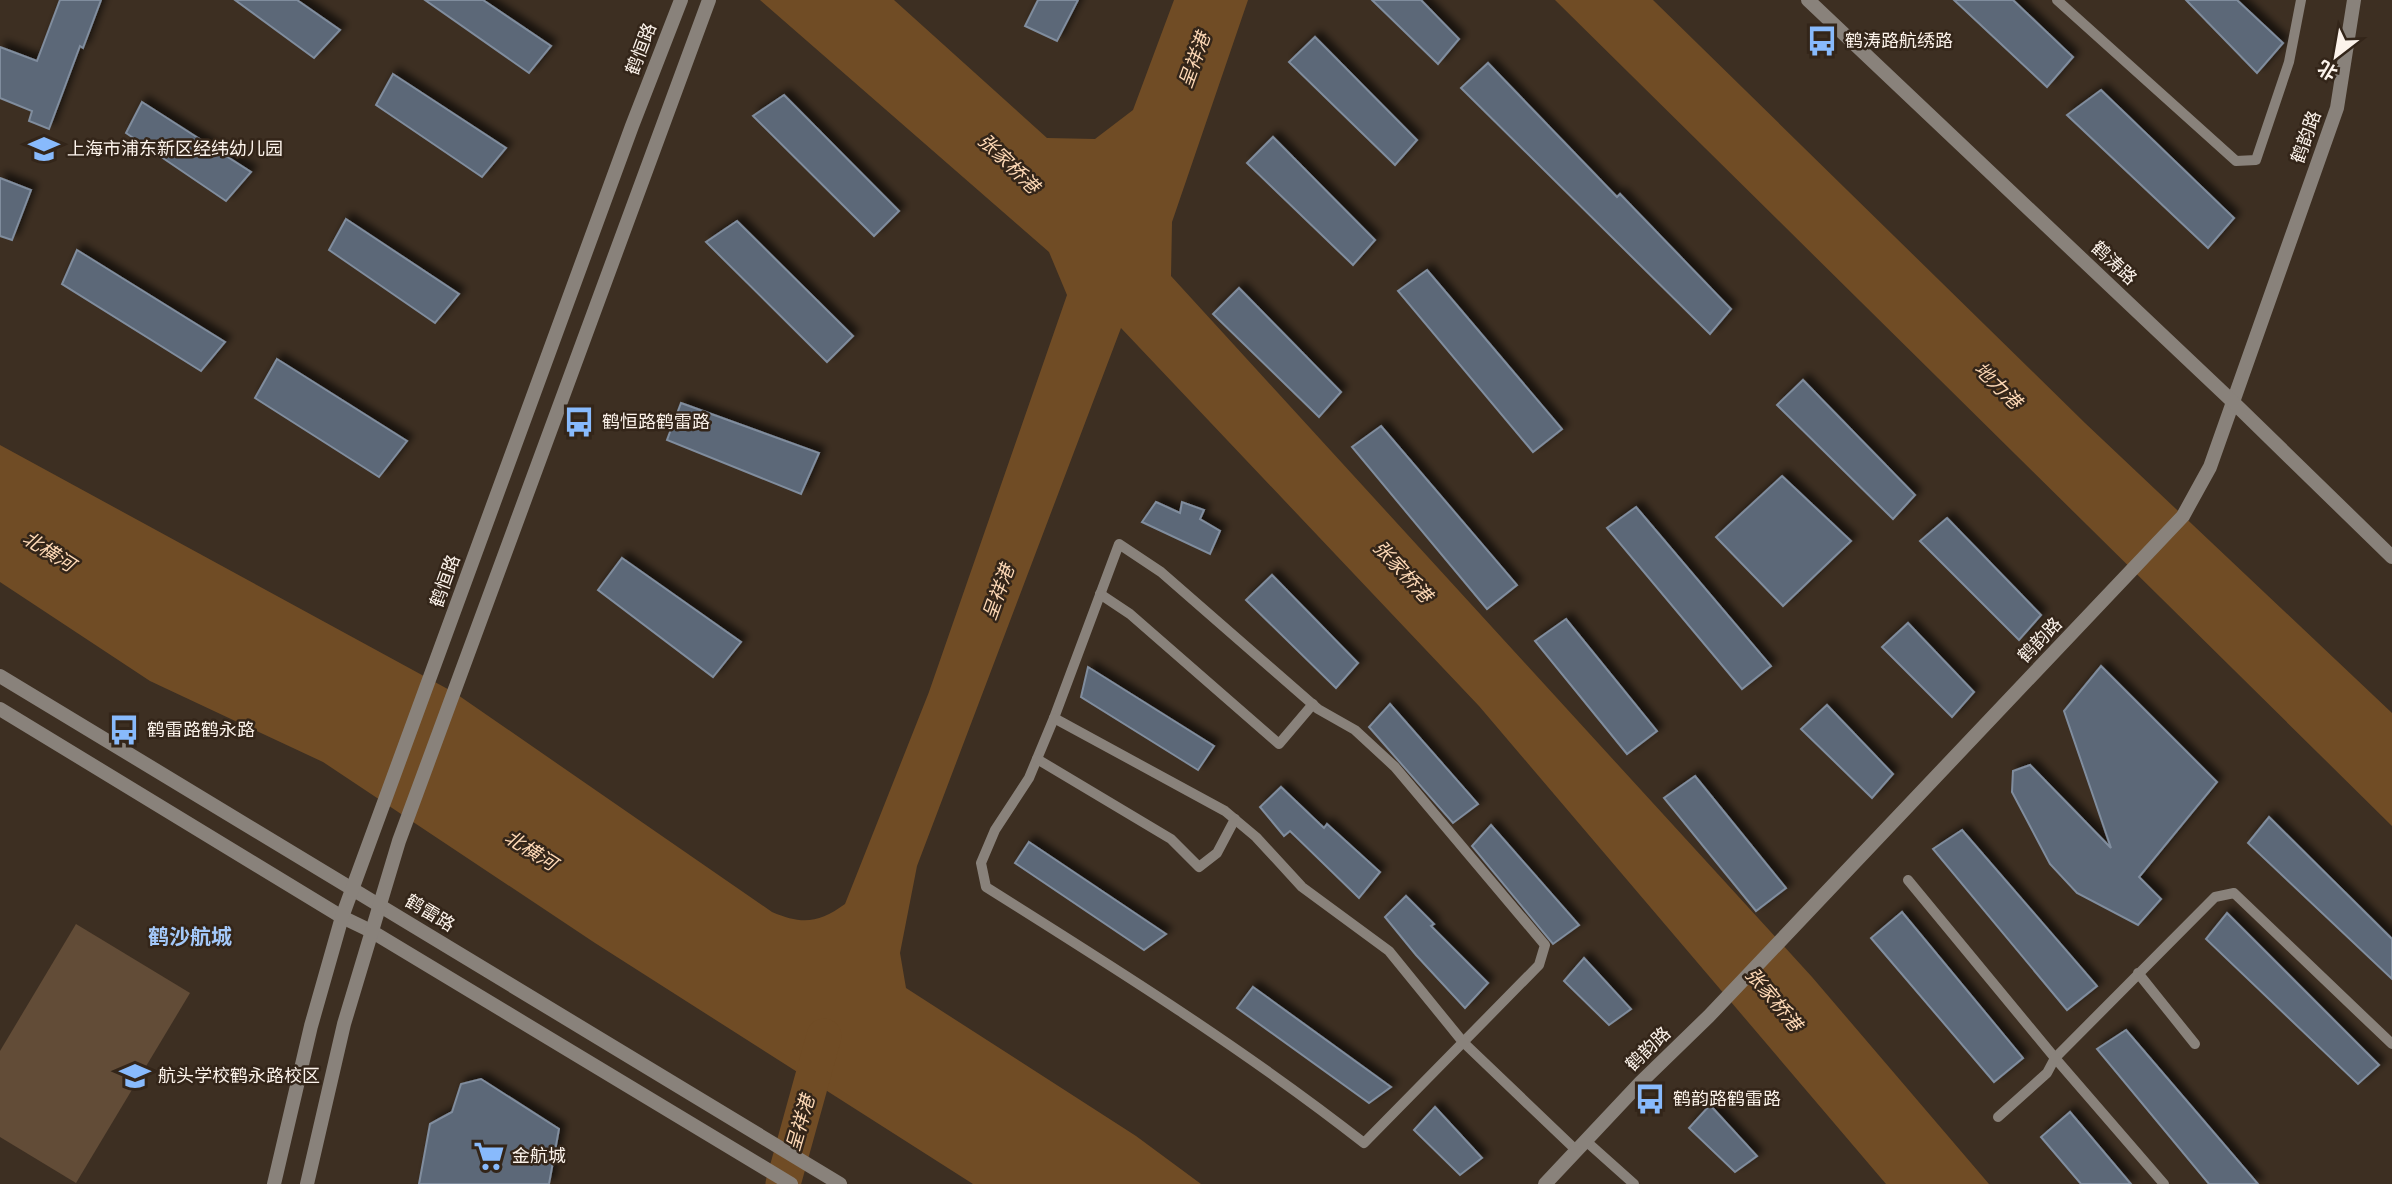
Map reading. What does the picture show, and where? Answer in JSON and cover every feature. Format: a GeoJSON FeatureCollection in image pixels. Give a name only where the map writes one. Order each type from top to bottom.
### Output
{"type":"FeatureCollection","features":[{"type":"Feature","properties":{"kind":"street","name":"鹤恒路"},"geometry":{"type":"LineString","coordinates":[[274,1184],[312,1026],[342,917],[632,126],[681,0]]}},
{"type":"Feature","properties":{"kind":"street"},"geometry":{"type":"LineString","coordinates":[[307,1184],[344,1024],[370,930],[399,841],[709,0]]}},
{"type":"Feature","properties":{"kind":"street","name":"鹤涛路"},"geometry":{"type":"LineString","coordinates":[[1808,0],[2233,401],[2392,557]]}},
{"type":"Feature","properties":{"kind":"street","name":"鹤韵路"},"geometry":{"type":"LineString","coordinates":[[1545,1184],[1640,1083],[1709,1016],[2183,516],[2210,467],[2337,108],[2354,0]]}},
{"type":"Feature","properties":{"kind":"street","name":"鹤雷路"},"geometry":{"type":"LineString","coordinates":[[0,676],[840,1184]]}},
{"type":"Feature","properties":{"kind":"street"},"geometry":{"type":"LineString","coordinates":[[0,709],[342,917],[370,930],[791,1184]]}},
{"type":"Feature","properties":{"kind":"lane"},"geometry":{"type":"LineString","coordinates":[[2057,0],[2236,161],[2256,160],[2289,62],[2301,0]]}},
{"type":"Feature","properties":{"kind":"lane"},"geometry":{"type":"LineString","coordinates":[[1119,544],[1161,572],[1313,704],[1355,730],[1395,767],[1545,946],[1539,965],[1364,1143],[1286,1083],[1207,1028],[986,887],[981,863],[995,831],[1013,805],[1037,759],[1119,544]]}},
{"type":"Feature","properties":{"kind":"lane"},"geometry":{"type":"LineString","coordinates":[[1100,594],[1130,614],[1279,744],[1313,704]]}},
{"type":"Feature","properties":{"kind":"lane"},"geometry":{"type":"LineString","coordinates":[[1054,718],[1225,811],[1235,819],[1302,887],[1389,951],[1463,1042],[1582,1146],[1634,1184]]}},
{"type":"Feature","properties":{"kind":"lane"},"geometry":{"type":"LineString","coordinates":[[1037,759],[1171,839],[1199,867],[1217,853],[1235,819]]}},
{"type":"Feature","properties":{"kind":"lane"},"geometry":{"type":"LineString","coordinates":[[1908,880],[2055,1058],[2164,1184]]}},
{"type":"Feature","properties":{"kind":"lane"},"geometry":{"type":"LineString","coordinates":[[1998,1117],[2047,1073],[2055,1058],[2215,897],[2234,893],[2392,1044]]}},
{"type":"Feature","properties":{"kind":"lane"},"geometry":{"type":"LineString","coordinates":[[2138,973],[2195,1044]]}},
{"type":"Feature","properties":{"kind":"shaded area"},"geometry":{"type":"Polygon","coordinates":[[[76,924],[190,993],[76,1183],[0,1137],[0,1051],[76,924]]]}},
{"type":"Feature","properties":{"kind":"water"},"geometry":{"type":"Polygon","coordinates":[[[760,0],[894,0],[1047,138],[1095,139],[1133,110],[1174,0],[1248,0],[1172,222],[1171,276],[1812,977],[1989,1184],[1886,1184],[1479,706],[1121,328],[917,866],[900,953],[906,988],[1136,1136],[1201,1184],[973,1184],[595,943],[323,762],[150,681],[0,582],[0,445],[455,693],[772,912],[792,919],[810,920],[827,915],[845,904],[929,692],[1067,295],[1049,252],[760,0]]]}},
{"type":"Feature","properties":{"kind":"water","name":"地力港"},"geometry":{"type":"Polygon","coordinates":[[[1555,0],[1653,0],[2085,423],[2392,713],[2392,826],[1555,0]]]}},
{"type":"Feature","properties":{"kind":"building"},"geometry":{"type":"Polygon","coordinates":[[[60,0],[101,0],[83,48],[80,46],[49,129],[29,121],[32,111],[0,98],[0,47],[37,61],[60,0]]]}},
{"type":"Feature","properties":{"kind":"building"},"geometry":{"type":"Polygon","coordinates":[[[235,0],[297,0],[340,30],[314,58],[235,0]]]}},
{"type":"Feature","properties":{"kind":"building"},"geometry":{"type":"Polygon","coordinates":[[[425,0],[483,0],[551,46],[529,73],[425,0]]]}},
{"type":"Feature","properties":{"kind":"building"},"geometry":{"type":"Polygon","coordinates":[[[1038,0],[1078,0],[1057,41],[1025,26],[1038,0]]]}},
{"type":"Feature","properties":{"kind":"building"},"geometry":{"type":"Polygon","coordinates":[[[1372,0],[1421,0],[1459,39],[1438,64],[1372,0]]]}},
{"type":"Feature","properties":{"kind":"building"},"geometry":{"type":"Polygon","coordinates":[[[1954,0],[2013,0],[2073,57],[2047,87],[1954,0]]]}},
{"type":"Feature","properties":{"kind":"building"},"geometry":{"type":"Polygon","coordinates":[[[2186,0],[2237,0],[2283,43],[2257,73],[2186,0]]]}},
{"type":"Feature","properties":{"kind":"building"},"geometry":{"type":"Polygon","coordinates":[[[1315,37],[1417,140],[1395,165],[1289,62],[1315,37]]]}},
{"type":"Feature","properties":{"kind":"building"},"geometry":{"type":"Polygon","coordinates":[[[1488,63],[1617,197],[1620,194],[1731,309],[1710,334],[1461,88],[1488,63]]]}},
{"type":"Feature","properties":{"kind":"building"},"geometry":{"type":"Polygon","coordinates":[[[393,74],[506,148],[482,177],[376,105],[393,74]]]}},
{"type":"Feature","properties":{"kind":"building"},"geometry":{"type":"Polygon","coordinates":[[[2101,90],[2234,218],[2208,248],[2067,115],[2101,90]]]}},
{"type":"Feature","properties":{"kind":"building"},"geometry":{"type":"Polygon","coordinates":[[[784,95],[899,211],[874,236],[753,116],[784,95]]]}},
{"type":"Feature","properties":{"kind":"building"},"geometry":{"type":"Polygon","coordinates":[[[142,102],[251,172],[226,201],[126,133],[142,102]]]}},
{"type":"Feature","properties":{"kind":"building"},"geometry":{"type":"Polygon","coordinates":[[[1273,137],[1375,240],[1353,265],[1247,163],[1273,137]]]}},
{"type":"Feature","properties":{"kind":"building"},"geometry":{"type":"Polygon","coordinates":[[[0,178],[31,190],[12,240],[0,236],[0,178]]]}},
{"type":"Feature","properties":{"kind":"building"},"geometry":{"type":"Polygon","coordinates":[[[346,219],[459,294],[435,323],[329,250],[346,219]]]}},
{"type":"Feature","properties":{"kind":"building"},"geometry":{"type":"Polygon","coordinates":[[[737,221],[853,336],[827,362],[706,242],[737,221]]]}},
{"type":"Feature","properties":{"kind":"building"},"geometry":{"type":"Polygon","coordinates":[[[77,250],[225,342],[201,371],[62,284],[77,250]]]}},
{"type":"Feature","properties":{"kind":"building"},"geometry":{"type":"Polygon","coordinates":[[[1427,270],[1562,429],[1533,452],[1398,291],[1427,270]]]}},
{"type":"Feature","properties":{"kind":"building"},"geometry":{"type":"Polygon","coordinates":[[[1239,288],[1341,392],[1319,417],[1213,314],[1239,288]]]}},
{"type":"Feature","properties":{"kind":"building"},"geometry":{"type":"Polygon","coordinates":[[[277,359],[407,441],[379,477],[255,398],[277,359]]]}},
{"type":"Feature","properties":{"kind":"building"},"geometry":{"type":"Polygon","coordinates":[[[1803,380],[1915,495],[1893,519],[1777,405],[1803,380]]]}},
{"type":"Feature","properties":{"kind":"building"},"geometry":{"type":"Polygon","coordinates":[[[681,403],[819,453],[801,494],[667,440],[681,403]]]}},
{"type":"Feature","properties":{"kind":"building"},"geometry":{"type":"Polygon","coordinates":[[[1381,426],[1517,585],[1487,609],[1352,447],[1381,426]]]}},
{"type":"Feature","properties":{"kind":"building"},"geometry":{"type":"Polygon","coordinates":[[[1782,476],[1851,541],[1783,606],[1716,537],[1782,476]]]}},
{"type":"Feature","properties":{"kind":"building"},"geometry":{"type":"Polygon","coordinates":[[[1156,502],[1180,513],[1182,502],[1204,510],[1200,519],[1220,531],[1210,554],[1142,522],[1156,502]]]}},
{"type":"Feature","properties":{"kind":"building"},"geometry":{"type":"Polygon","coordinates":[[[1636,507],[1771,666],[1742,689],[1607,528],[1636,507]]]}},
{"type":"Feature","properties":{"kind":"building"},"geometry":{"type":"Polygon","coordinates":[[[1947,518],[2041,615],[2019,640],[1920,541],[1947,518]]]}},
{"type":"Feature","properties":{"kind":"building"},"geometry":{"type":"Polygon","coordinates":[[[622,558],[741,642],[713,677],[598,590],[622,558]]]}},
{"type":"Feature","properties":{"kind":"building"},"geometry":{"type":"Polygon","coordinates":[[[1272,575],[1358,663],[1336,688],[1246,600],[1272,575]]]}},
{"type":"Feature","properties":{"kind":"building"},"geometry":{"type":"Polygon","coordinates":[[[1566,619],[1657,731],[1627,754],[1535,641],[1566,619]]]}},
{"type":"Feature","properties":{"kind":"building"},"geometry":{"type":"Polygon","coordinates":[[[1908,623],[1974,692],[1952,717],[1882,647],[1908,623]]]}},
{"type":"Feature","properties":{"kind":"building"},"geometry":{"type":"Polygon","coordinates":[[[2101,666],[2217,782],[2139,877],[2161,899],[2138,925],[2077,893],[2050,864],[2012,792],[2013,771],[2030,765],[2111,848],[2064,711],[2101,666]]]}},
{"type":"Feature","properties":{"kind":"building"},"geometry":{"type":"Polygon","coordinates":[[[1088,667],[1214,746],[1198,770],[1081,697],[1088,667]]]}},
{"type":"Feature","properties":{"kind":"building"},"geometry":{"type":"Polygon","coordinates":[[[1390,704],[1478,804],[1453,823],[1369,727],[1390,704]]]}},
{"type":"Feature","properties":{"kind":"building"},"geometry":{"type":"Polygon","coordinates":[[[1827,705],[1893,774],[1872,798],[1801,729],[1827,705]]]}},
{"type":"Feature","properties":{"kind":"building"},"geometry":{"type":"Polygon","coordinates":[[[1695,776],[1786,888],[1756,911],[1664,798],[1695,776]]]}},
{"type":"Feature","properties":{"kind":"building"},"geometry":{"type":"Polygon","coordinates":[[[1281,787],[1324,828],[1327,824],[1380,872],[1359,898],[1290,831],[1284,836],[1260,807],[1281,787]]]}},
{"type":"Feature","properties":{"kind":"building"},"geometry":{"type":"Polygon","coordinates":[[[2269,817],[2392,939],[2392,979],[2248,843],[2269,817]]]}},
{"type":"Feature","properties":{"kind":"building"},"geometry":{"type":"Polygon","coordinates":[[[1491,825],[1579,925],[1553,944],[1472,846],[1491,825]]]}},
{"type":"Feature","properties":{"kind":"building"},"geometry":{"type":"Polygon","coordinates":[[[1962,830],[2097,986],[2067,1010],[1933,849],[1962,830]]]}},
{"type":"Feature","properties":{"kind":"building"},"geometry":{"type":"Polygon","coordinates":[[[1029,842],[1166,934],[1144,950],[1015,863],[1029,842]]]}},
{"type":"Feature","properties":{"kind":"building"},"geometry":{"type":"Polygon","coordinates":[[[1406,896],[1434,924],[1431,926],[1488,983],[1465,1008],[1385,917],[1406,896]]]}},
{"type":"Feature","properties":{"kind":"building"},"geometry":{"type":"Polygon","coordinates":[[[1902,912],[2023,1058],[1994,1082],[1871,938],[1902,912]]]}},
{"type":"Feature","properties":{"kind":"building"},"geometry":{"type":"Polygon","coordinates":[[[2227,913],[2379,1065],[2358,1084],[2206,939],[2227,913]]]}},
{"type":"Feature","properties":{"kind":"building"},"geometry":{"type":"Polygon","coordinates":[[[1584,958],[1631,1009],[1609,1025],[1564,981],[1584,958]]]}},
{"type":"Feature","properties":{"kind":"building"},"geometry":{"type":"Polygon","coordinates":[[[1253,987],[1391,1087],[1369,1103],[1237,1008],[1253,987]]]}},
{"type":"Feature","properties":{"kind":"building"},"geometry":{"type":"Polygon","coordinates":[[[2126,1030],[2258,1184],[2209,1184],[2097,1049],[2126,1030]]]}},
{"type":"Feature","properties":{"kind":"building","name":"金航城"},"geometry":{"type":"Polygon","coordinates":[[[481,1079],[559,1129],[549,1184],[419,1184],[430,1124],[452,1112],[461,1084],[481,1079]]]}},
{"type":"Feature","properties":{"kind":"building"},"geometry":{"type":"Polygon","coordinates":[[[1710,1105],[1757,1156],[1735,1172],[1689,1128],[1710,1105]]]}},
{"type":"Feature","properties":{"kind":"building"},"geometry":{"type":"Polygon","coordinates":[[[1435,1107],[1482,1158],[1460,1175],[1414,1130],[1435,1107]]]}},
{"type":"Feature","properties":{"kind":"building"},"geometry":{"type":"Polygon","coordinates":[[[2070,1112],[2131,1184],[2081,1184],[2041,1137],[2070,1112]]]}},
{"type":"Feature","properties":{"kind":"waterway","name":"呈祥港"},"geometry":{"type":"LineString","coordinates":[[783,1184],[824,1036]]}},
{"type":"Feature","properties":{"kind":"place","name":"鹤涛路航绣路"},"geometry":{"type":"Point","coordinates":[1822,41]}},
{"type":"Feature","properties":{"kind":"place","name":"上海市浦东新区经纬幼儿园"},"geometry":{"type":"Point","coordinates":[44,149]}},
{"type":"Feature","properties":{"kind":"place","name":"鹤恒路鹤雷路"},"geometry":{"type":"Point","coordinates":[579,422]}},
{"type":"Feature","properties":{"kind":"place","name":"鹤雷路鹤永路"},"geometry":{"type":"Point","coordinates":[124,730]}},
{"type":"Feature","properties":{"kind":"place","name":"航头学校鹤永路校区"},"geometry":{"type":"Point","coordinates":[135,1076]}},
{"type":"Feature","properties":{"kind":"place","name":"鹤韵路鹤雷路"},"geometry":{"type":"Point","coordinates":[1650,1099]}},
{"type":"Feature","properties":{"kind":"place","name":"金航城"},"geometry":{"type":"Point","coordinates":[489,1156]}},
{"type":"Feature","properties":{"kind":"district","name":"鹤沙航城"},"geometry":{"type":"Point","coordinates":[190,937]}},
{"type":"Feature","properties":{"kind":"water label","name":"张家桥港"},"geometry":{"type":"Point","coordinates":[1009,163]}},
{"type":"Feature","properties":{"kind":"water label","name":"北横河"},"geometry":{"type":"Point","coordinates":[49,551]}},
{"type":"Feature","properties":{"kind":"water label","name":"张家桥港"},"geometry":{"type":"Point","coordinates":[1403,571]}},
{"type":"Feature","properties":{"kind":"water label","name":"北横河"},"geometry":{"type":"Point","coordinates":[531,850]}},
{"type":"Feature","properties":{"kind":"water label","name":"张家桥港"},"geometry":{"type":"Point","coordinates":[1774,999]}}]}
